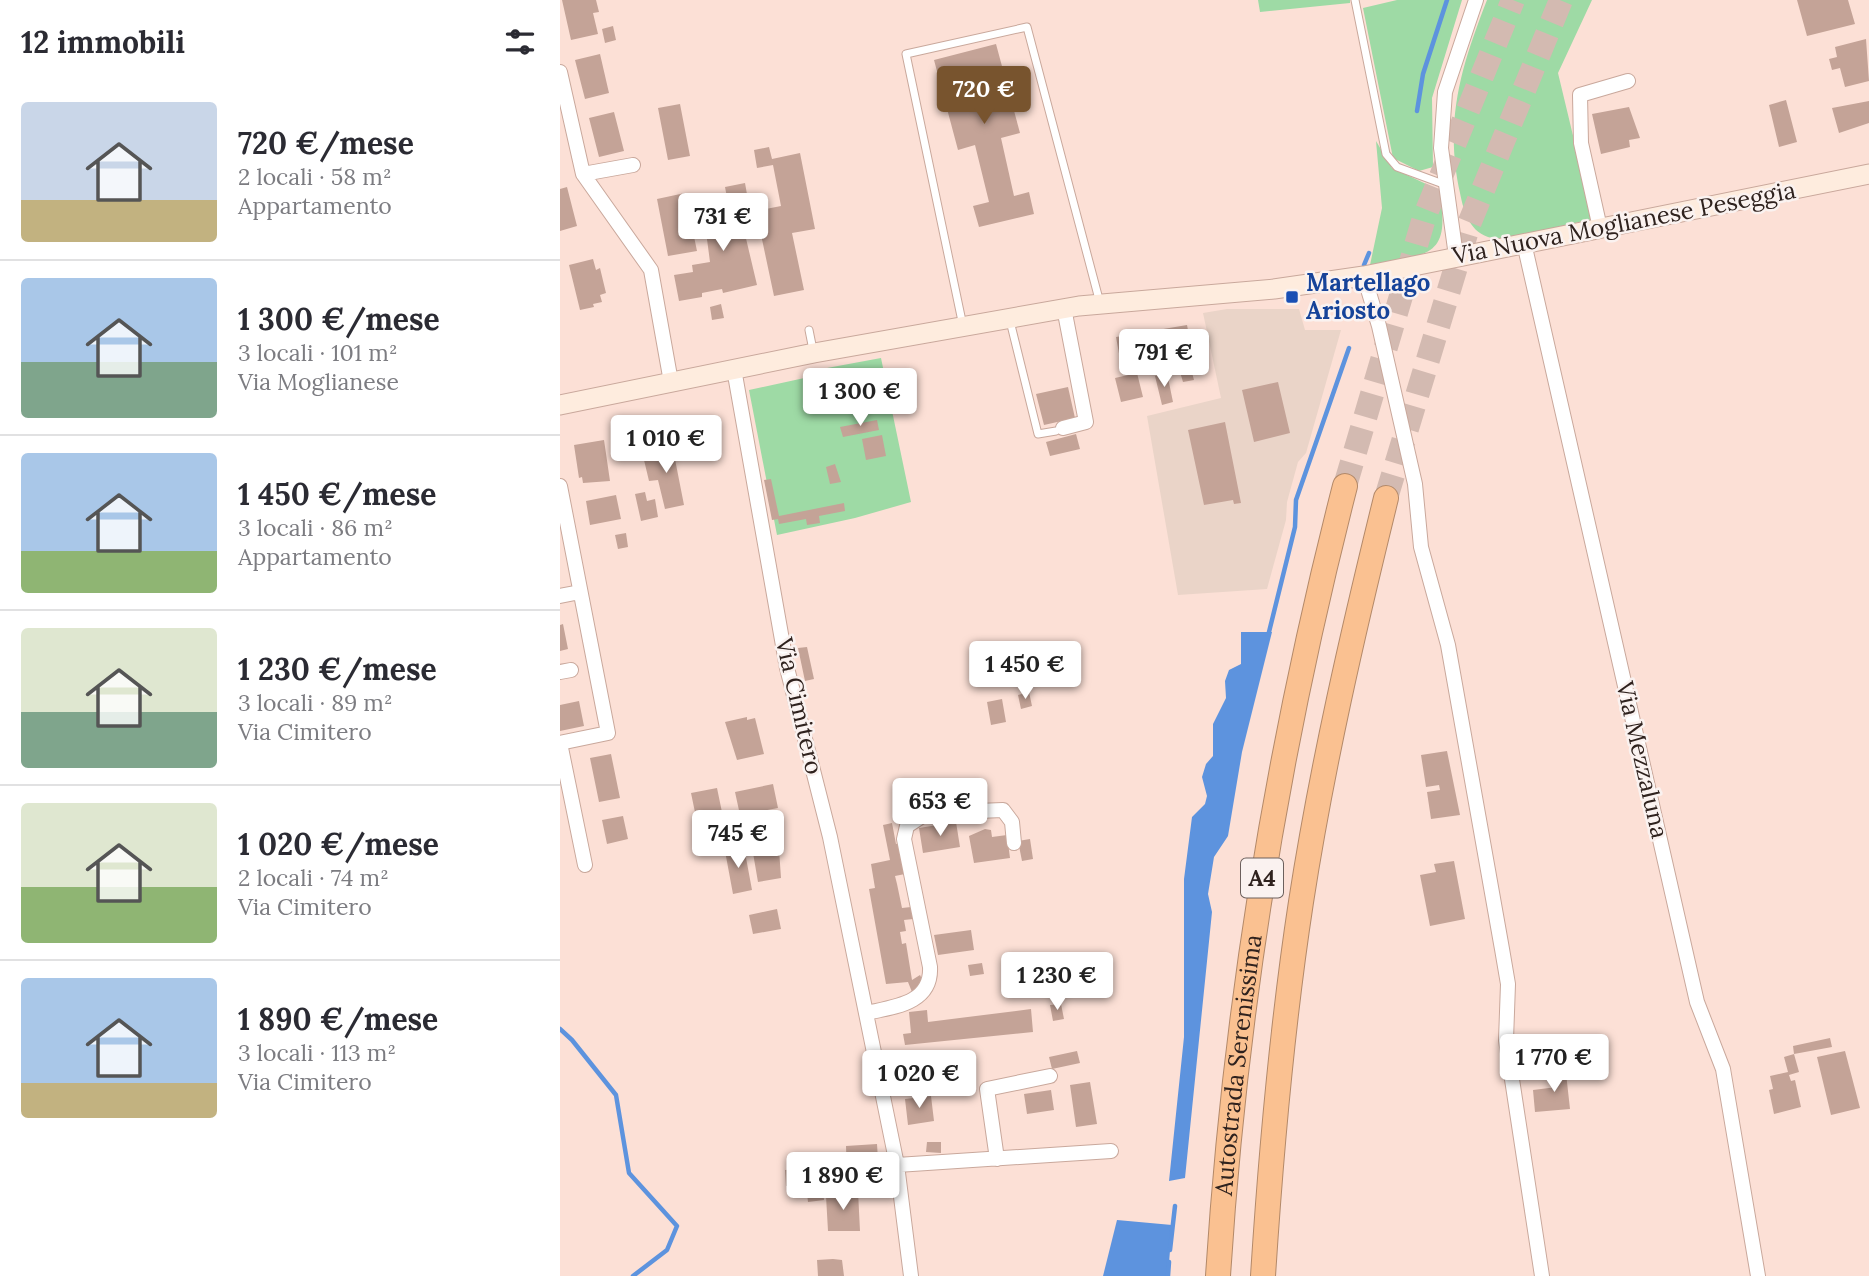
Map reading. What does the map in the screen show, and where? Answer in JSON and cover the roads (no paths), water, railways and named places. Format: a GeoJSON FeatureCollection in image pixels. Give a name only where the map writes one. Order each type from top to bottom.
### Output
{"type":"FeatureCollection","features":[{"type":"Feature","properties":{"kind":"highway","name":"Autostrada Serenissima"},"geometry":{"type":"LineString","coordinates":[[1218,1276],[1239,1037],[1259,893],[1284,744],[1345,486]]}},
{"type":"Feature","properties":{"kind":"highway","name":"Autostrada Serenissima"},"geometry":{"type":"LineString","coordinates":[[1263,1276],[1282,1046],[1301,902],[1326,757],[1386,498]]}},
{"type":"Feature","properties":{"kind":"main road","name":"Via Nuova Moglianese Peseggia"},"geometry":{"type":"LineString","coordinates":[[560,405],[814,353],[1064,308],[1274,289],[1364,276],[1869,174]]}},
{"type":"Feature","properties":{"kind":"street"},"geometry":{"type":"LineString","coordinates":[[1456,256],[1441,148],[1445,92],[1476,0]]}},
{"type":"Feature","properties":{"kind":"street"},"geometry":{"type":"LineString","coordinates":[[560,72],[583,174],[651,270],[671,382]]}},
{"type":"Feature","properties":{"kind":"street"},"geometry":{"type":"LineString","coordinates":[[1600,228],[1581,143],[1580,95],[1628,81]]}},
{"type":"Feature","properties":{"kind":"street"},"geometry":{"type":"LineString","coordinates":[[583,174],[633,165]]}},
{"type":"Feature","properties":{"kind":"street","name":"Via Mezzaluna"},"geometry":{"type":"LineString","coordinates":[[1524,243],[1697,1002],[1723,1069],[1758,1276]]}},
{"type":"Feature","properties":{"kind":"street"},"geometry":{"type":"LineString","coordinates":[[1364,276],[1379,326],[1415,484],[1421,547],[1448,645],[1493,897],[1508,984],[1506,1040],[1542,1276]]}},
{"type":"Feature","properties":{"kind":"street"},"geometry":{"type":"LineString","coordinates":[[1060,429],[1086,422],[1064,308]]}},
{"type":"Feature","properties":{"kind":"street","name":"Via Cimitero"},"geometry":{"type":"LineString","coordinates":[[734,369],[787,668],[830,837],[897,1165],[911,1276]]}},
{"type":"Feature","properties":{"kind":"street"},"geometry":{"type":"LineString","coordinates":[[560,486],[608,733],[560,743],[584,865]]}},
{"type":"Feature","properties":{"kind":"street"},"geometry":{"type":"LineString","coordinates":[[560,596],[580,592]]}},
{"type":"Feature","properties":{"kind":"street"},"geometry":{"type":"LineString","coordinates":[[866,1013],[903,1006],[926,990],[930,983],[930,967],[904,839],[907,826],[928,813],[1003,810],[1012,822],[1014,843]]}},
{"type":"Feature","properties":{"kind":"street"},"geometry":{"type":"LineString","coordinates":[[997,1159],[987,1089],[1050,1076]]}},
{"type":"Feature","properties":{"kind":"street"},"geometry":{"type":"LineString","coordinates":[[897,1165],[1111,1151]]}},
{"type":"Feature","properties":{"kind":"lane"},"geometry":{"type":"LineString","coordinates":[[1355,0],[1386,154],[1397,167],[1446,185]]}},
{"type":"Feature","properties":{"kind":"lane"},"geometry":{"type":"LineString","coordinates":[[963,326],[906,54],[1027,27],[1100,304]]}},
{"type":"Feature","properties":{"kind":"lane"},"geometry":{"type":"LineString","coordinates":[[1009,317],[1038,434],[1060,429]]}},
{"type":"Feature","properties":{"kind":"lane"},"geometry":{"type":"LineString","coordinates":[[809,330],[814,353]]}},
{"type":"Feature","properties":{"kind":"water"},"geometry":{"type":"Polygon","coordinates":[[[1241,632],[1272,632],[1242,752],[1228,836],[1214,857],[1208,894],[1212,912],[1185,1178],[1169,1181],[1184,1037],[1184,879],[1192,817],[1205,804],[1207,796],[1202,777],[1206,764],[1213,756],[1213,724],[1226,698],[1225,681],[1229,670],[1241,664],[1241,632]]]}},
{"type":"Feature","properties":{"kind":"water"},"geometry":{"type":"Polygon","coordinates":[[[1117,1220],[1172,1225],[1168,1276],[1103,1276],[1117,1220]]]}},
{"type":"Feature","properties":{"kind":"waterway"},"geometry":{"type":"LineString","coordinates":[[1417,111],[1423,74],[1447,0]]}},
{"type":"Feature","properties":{"kind":"waterway"},"geometry":{"type":"LineString","coordinates":[[1364,265],[1369,253]]}},
{"type":"Feature","properties":{"kind":"waterway"},"geometry":{"type":"LineString","coordinates":[[1268,636],[1295,527],[1296,500],[1349,348]]}},
{"type":"Feature","properties":{"kind":"waterway"},"geometry":{"type":"LineString","coordinates":[[560,1029],[616,1095],[629,1173],[677,1226],[667,1250],[633,1276]]}},
{"type":"Feature","properties":{"kind":"waterway"},"geometry":{"type":"LineString","coordinates":[[1170,1250],[1175,1206]]}},
{"type":"Feature","properties":{"kind":"waterway"},"geometry":{"type":"LineString","coordinates":[[1168,1276],[1169,1262]]}},
{"type":"Feature","properties":{"kind":"tunnel"},"geometry":{"type":"LineString","coordinates":[[1345,486],[1424,218],[1513,0]]}},
{"type":"Feature","properties":{"kind":"tunnel"},"geometry":{"type":"LineString","coordinates":[[1386,498],[1469,224],[1561,0]]}},
{"type":"Feature","properties":{"kind":"place","name":"Martellago Ariosto"},"geometry":{"type":"Point","coordinates":[1292,297]}}]}
